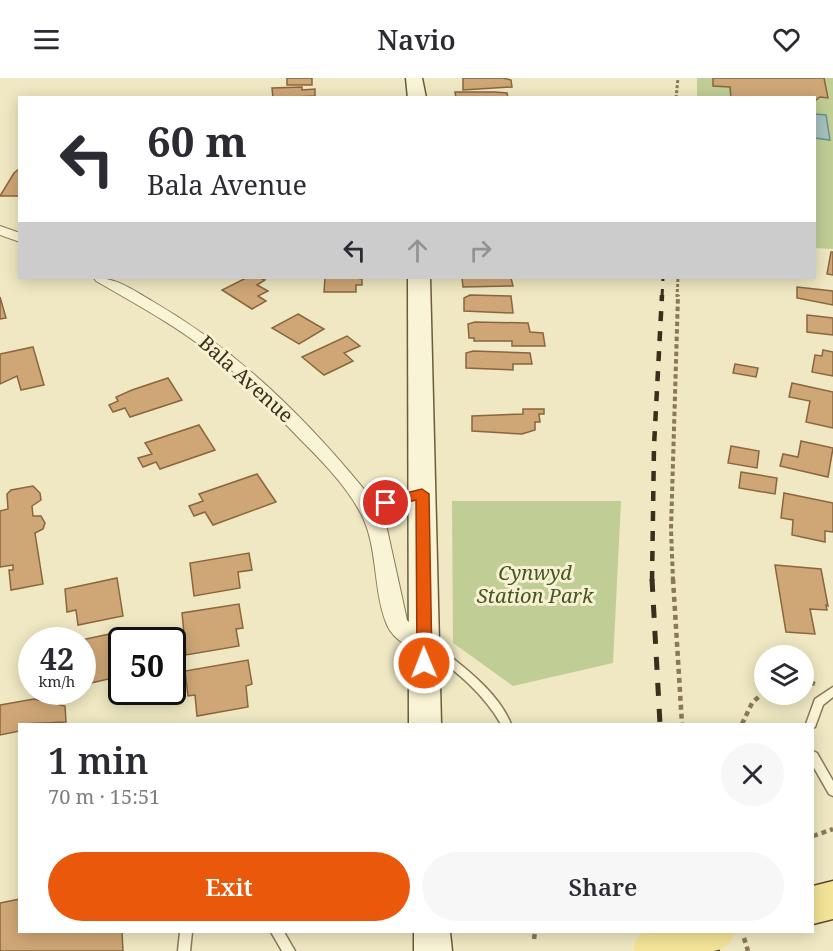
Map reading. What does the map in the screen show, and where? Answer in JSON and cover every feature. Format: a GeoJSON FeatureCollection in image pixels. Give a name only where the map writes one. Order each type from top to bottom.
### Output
{"type":"FeatureCollection","features":[{"type":"Feature","properties":{"kind":"main road"},"geometry":{"type":"LineString","coordinates":[[414,78],[417,96]]}},
{"type":"Feature","properties":{"kind":"main road"},"geometry":{"type":"LineString","coordinates":[[419,279],[425,723]]}},
{"type":"Feature","properties":{"kind":"main road"},"geometry":{"type":"LineString","coordinates":[[814,905],[833,900]]}},
{"type":"Feature","properties":{"kind":"main road"},"geometry":{"type":"LineString","coordinates":[[432,933],[433,951]]}},
{"type":"Feature","properties":{"kind":"main road"},"geometry":{"type":"LineString","coordinates":[[647,950],[711,933]]}},
{"type":"Feature","properties":{"kind":"street"},"geometry":{"type":"LineString","coordinates":[[0,230],[18,237]]}},
{"type":"Feature","properties":{"kind":"street","name":"Bala Avenue"},"geometry":{"type":"LineString","coordinates":[[103,279],[177,321],[215,348],[251,378],[328,457],[368,507],[377,529],[397,623],[408,636],[424,642]]}},
{"type":"Feature","properties":{"kind":"street"},"geometry":{"type":"LineString","coordinates":[[368,507],[422,494]]}},
{"type":"Feature","properties":{"kind":"lane"},"geometry":{"type":"LineString","coordinates":[[424,642],[475,683],[491,700],[505,723]]}},
{"type":"Feature","properties":{"kind":"lane"},"geometry":{"type":"LineString","coordinates":[[810,723],[819,702],[833,691]]}},
{"type":"Feature","properties":{"kind":"lane"},"geometry":{"type":"LineString","coordinates":[[814,758],[833,791]]}},
{"type":"Feature","properties":{"kind":"lane"},"geometry":{"type":"LineString","coordinates":[[184,951],[186,933]]}},
{"type":"Feature","properties":{"kind":"lane"},"geometry":{"type":"LineString","coordinates":[[278,933],[289,951]]}},
{"type":"Feature","properties":{"kind":"path"},"geometry":{"type":"LineString","coordinates":[[676,96],[678,78]]}},
{"type":"Feature","properties":{"kind":"path"},"geometry":{"type":"LineString","coordinates":[[678,279],[671,529],[676,656],[682,723]]}},
{"type":"Feature","properties":{"kind":"path"},"geometry":{"type":"LineString","coordinates":[[742,723],[754,702]]}},
{"type":"Feature","properties":{"kind":"path"},"geometry":{"type":"LineString","coordinates":[[814,836],[833,829]]}},
{"type":"Feature","properties":{"kind":"path"},"geometry":{"type":"LineString","coordinates":[[534,939],[535,933]]}},
{"type":"Feature","properties":{"kind":"green space"},"geometry":{"type":"Polygon","coordinates":[[[697,78],[833,78],[833,249],[816,248],[816,96],[697,96],[697,78]]]}},
{"type":"Feature","properties":{"kind":"green space","name":"Cynwyd Station Park"},"geometry":{"type":"Polygon","coordinates":[[[452,501],[621,501],[613,663],[513,686],[453,643],[452,501]]]}},
{"type":"Feature","properties":{"kind":"water"},"geometry":{"type":"Polygon","coordinates":[[[816,114],[826,115],[830,140],[816,138],[816,114]]]}},
{"type":"Feature","properties":{"kind":"building"},"geometry":{"type":"Polygon","coordinates":[[[287,78],[312,78],[312,85],[287,85],[287,78]]]}},
{"type":"Feature","properties":{"kind":"building"},"geometry":{"type":"Polygon","coordinates":[[[463,78],[503,78],[511,80],[512,87],[463,90],[463,78]]]}},
{"type":"Feature","properties":{"kind":"building"},"geometry":{"type":"Polygon","coordinates":[[[713,78],[824,78],[828,98],[820,97],[816,100],[816,96],[731,96],[730,87],[713,86],[713,78]]]}},
{"type":"Feature","properties":{"kind":"building"},"geometry":{"type":"Polygon","coordinates":[[[272,88],[315,89],[315,96],[273,96],[272,88]]]}},
{"type":"Feature","properties":{"kind":"building"},"geometry":{"type":"Polygon","coordinates":[[[455,92],[495,92],[507,93],[508,96],[456,96],[455,92]]]}},
{"type":"Feature","properties":{"kind":"building"},"geometry":{"type":"Polygon","coordinates":[[[18,170],[18,196],[0,196],[18,170]]]}},
{"type":"Feature","properties":{"kind":"building"},"geometry":{"type":"Polygon","coordinates":[[[831,252],[833,252],[833,275],[827,274],[831,252]]]}},
{"type":"Feature","properties":{"kind":"building"},"geometry":{"type":"Polygon","coordinates":[[[244,279],[262,279],[265,280],[257,285],[268,291],[258,296],[266,301],[252,309],[222,290],[244,279]]]}},
{"type":"Feature","properties":{"kind":"building"},"geometry":{"type":"Polygon","coordinates":[[[325,279],[362,279],[362,285],[356,285],[356,292],[324,292],[325,279]]]}},
{"type":"Feature","properties":{"kind":"building"},"geometry":{"type":"Polygon","coordinates":[[[462,279],[511,279],[513,286],[463,287],[462,279]]]}},
{"type":"Feature","properties":{"kind":"building"},"geometry":{"type":"Polygon","coordinates":[[[797,287],[833,291],[833,305],[797,298],[797,287]]]}},
{"type":"Feature","properties":{"kind":"building"},"geometry":{"type":"Polygon","coordinates":[[[470,295],[511,296],[513,313],[464,311],[464,298],[470,295]]]}},
{"type":"Feature","properties":{"kind":"building"},"geometry":{"type":"Polygon","coordinates":[[[0,297],[6,318],[0,319],[0,297]]]}},
{"type":"Feature","properties":{"kind":"building"},"geometry":{"type":"Polygon","coordinates":[[[298,314],[324,329],[299,344],[272,328],[298,314]]]}},
{"type":"Feature","properties":{"kind":"building"},"geometry":{"type":"Polygon","coordinates":[[[807,315],[833,318],[833,335],[807,332],[807,315]]]}},
{"type":"Feature","properties":{"kind":"building"},"geometry":{"type":"Polygon","coordinates":[[[475,322],[528,323],[530,332],[543,333],[545,346],[512,346],[512,341],[474,341],[474,338],[469,338],[468,324],[475,322]]]}},
{"type":"Feature","properties":{"kind":"building"},"geometry":{"type":"Polygon","coordinates":[[[347,336],[360,346],[344,353],[353,361],[324,375],[302,357],[347,336]]]}},
{"type":"Feature","properties":{"kind":"building"},"geometry":{"type":"Polygon","coordinates":[[[33,347],[44,385],[21,390],[17,376],[0,384],[0,354],[33,347]]]}},
{"type":"Feature","properties":{"kind":"building"},"geometry":{"type":"Polygon","coordinates":[[[823,350],[833,352],[833,376],[812,372],[815,355],[822,356],[823,350]]]}},
{"type":"Feature","properties":{"kind":"building"},"geometry":{"type":"Polygon","coordinates":[[[473,351],[530,353],[532,364],[513,364],[513,370],[466,368],[466,353],[473,351]]]}},
{"type":"Feature","properties":{"kind":"building"},"geometry":{"type":"Polygon","coordinates":[[[735,364],[758,368],[756,377],[733,373],[735,364]]]}},
{"type":"Feature","properties":{"kind":"building"},"geometry":{"type":"Polygon","coordinates":[[[168,378],[182,400],[130,417],[125,408],[113,412],[109,405],[118,401],[116,397],[168,378]]]}},
{"type":"Feature","properties":{"kind":"building"},"geometry":{"type":"Polygon","coordinates":[[[792,383],[833,392],[833,428],[806,422],[810,401],[789,397],[792,383]]]}},
{"type":"Feature","properties":{"kind":"building"},"geometry":{"type":"Polygon","coordinates":[[[523,409],[544,409],[544,414],[539,414],[540,422],[535,422],[535,430],[522,434],[472,431],[472,416],[523,414],[523,409]]]}},
{"type":"Feature","properties":{"kind":"building"},"geometry":{"type":"Polygon","coordinates":[[[199,425],[215,450],[160,469],[156,462],[143,467],[138,458],[152,454],[145,443],[199,425]]]}},
{"type":"Feature","properties":{"kind":"building"},"geometry":{"type":"Polygon","coordinates":[[[801,441],[833,448],[828,477],[780,466],[783,454],[798,457],[801,441]]]}},
{"type":"Feature","properties":{"kind":"building"},"geometry":{"type":"Polygon","coordinates":[[[731,446],[759,451],[757,468],[728,463],[731,446]]]}},
{"type":"Feature","properties":{"kind":"building"},"geometry":{"type":"Polygon","coordinates":[[[741,472],[777,478],[775,494],[739,488],[741,472]]]}},
{"type":"Feature","properties":{"kind":"building"},"geometry":{"type":"Polygon","coordinates":[[[257,474],[276,502],[213,525],[205,512],[194,516],[189,506],[203,501],[199,494],[257,474]]]}},
{"type":"Feature","properties":{"kind":"building"},"geometry":{"type":"Polygon","coordinates":[[[33,486],[40,493],[41,500],[32,506],[33,516],[41,516],[45,523],[43,529],[35,533],[43,584],[11,590],[9,570],[13,570],[13,565],[0,567],[0,511],[8,509],[7,494],[11,490],[33,486]]]}},
{"type":"Feature","properties":{"kind":"building"},"geometry":{"type":"Polygon","coordinates":[[[784,493],[833,503],[833,532],[825,531],[825,542],[792,535],[793,520],[781,518],[784,493]]]}},
{"type":"Feature","properties":{"kind":"building"},"geometry":{"type":"Polygon","coordinates":[[[249,553],[252,570],[238,572],[240,588],[194,596],[190,563],[249,553]]]}},
{"type":"Feature","properties":{"kind":"building"},"geometry":{"type":"Polygon","coordinates":[[[775,565],[821,569],[828,606],[826,605],[827,610],[810,609],[815,634],[786,632],[775,565]]]}},
{"type":"Feature","properties":{"kind":"building"},"geometry":{"type":"Polygon","coordinates":[[[117,578],[123,616],[78,625],[76,610],[67,612],[65,589],[117,578]]]}},
{"type":"Feature","properties":{"kind":"building"},"geometry":{"type":"Polygon","coordinates":[[[239,604],[243,628],[236,629],[239,646],[186,655],[186,627],[183,627],[182,613],[239,604]]]}},
{"type":"Feature","properties":{"kind":"building"},"geometry":{"type":"Polygon","coordinates":[[[108,634],[108,679],[96,682],[96,637],[108,634]]]}},
{"type":"Feature","properties":{"kind":"building"},"geometry":{"type":"Polygon","coordinates":[[[248,660],[252,684],[246,686],[248,707],[197,716],[195,695],[188,696],[186,671],[248,660]]]}},
{"type":"Feature","properties":{"kind":"building"},"geometry":{"type":"Polygon","coordinates":[[[18,702],[18,705],[65,706],[66,722],[18,723],[18,731],[0,735],[0,705],[18,702]]]}},
{"type":"Feature","properties":{"kind":"building"},"geometry":{"type":"Polygon","coordinates":[[[18,899],[18,933],[122,933],[123,951],[0,951],[0,903],[18,899]]]}},
{"type":"Feature","properties":{"kind":"railway"},"geometry":{"type":"LineString","coordinates":[[662,297],[663,279]]}},
{"type":"Feature","properties":{"kind":"railway"},"geometry":{"type":"LineString","coordinates":[[652,579],[654,446],[662,295]]}},
{"type":"Feature","properties":{"kind":"railway"},"geometry":{"type":"LineString","coordinates":[[652,579],[660,723]]}},
{"type":"Feature","properties":{"kind":"railway"},"geometry":{"type":"LineString","coordinates":[[695,933],[699,951]]}},
{"type":"Feature","properties":{"kind":"route"},"geometry":{"type":"LineString","coordinates":[[386,503],[422,494],[424,663]]}}]}
